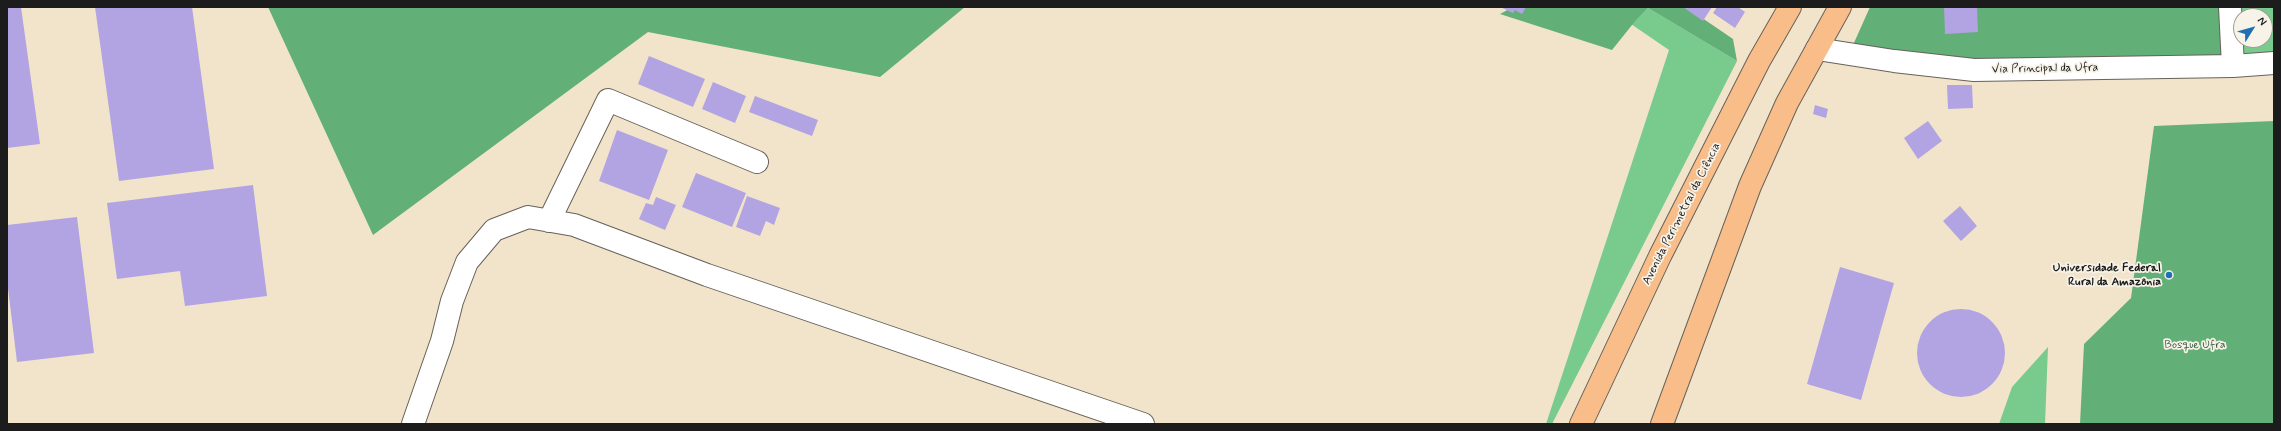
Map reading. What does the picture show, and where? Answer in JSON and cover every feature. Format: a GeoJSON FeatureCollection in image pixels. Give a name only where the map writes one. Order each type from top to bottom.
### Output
{"type":"FeatureCollection","features":[{"type":"Feature","properties":{"kind":"main road","name":"Avenida Perimetral da Ciência"},"geometry":{"type":"LineString","coordinates":[[1582,424],[1660,256],[1759,61],[1790,7]]}},
{"type":"Feature","properties":{"kind":"main road"},"geometry":{"type":"LineString","coordinates":[[1662,424],[1750,186],[1787,103],[1840,7]]}},
{"type":"Feature","properties":{"kind":"lane"},"geometry":{"type":"LineString","coordinates":[[2230,7],[2233,66]]}},
{"type":"Feature","properties":{"kind":"lane","name":"Via Principal da Ufra"},"geometry":{"type":"LineString","coordinates":[[1817,49],[1894,61],[1974,70],[2233,66],[2274,63]]}},
{"type":"Feature","properties":{"kind":"lane"},"geometry":{"type":"LineString","coordinates":[[550,221],[608,100],[758,162]]}},
{"type":"Feature","properties":{"kind":"lane"},"geometry":{"type":"LineString","coordinates":[[413,424],[442,341],[452,301],[467,262],[494,230],[528,217],[574,225],[707,274],[1143,424]]}},
{"type":"Feature","properties":{"kind":"green space"},"geometry":{"type":"Polygon","coordinates":[[[268,7],[965,7],[880,77],[648,32],[373,235],[268,7]]]}},
{"type":"Feature","properties":{"kind":"green space"},"geometry":{"type":"Polygon","coordinates":[[[1513,7],[1686,7],[1733,39],[1737,61],[1648,8],[1636,20],[1612,50],[1500,14],[1513,7]]]}},
{"type":"Feature","properties":{"kind":"green space"},"geometry":{"type":"Polygon","coordinates":[[[1870,7],[2230,7],[2233,66],[1975,70],[1849,54],[1870,7]]]}},
{"type":"Feature","properties":{"kind":"green space"},"geometry":{"type":"Polygon","coordinates":[[[2230,7],[2274,7],[2274,63],[2233,66],[2230,7]]]}},
{"type":"Feature","properties":{"kind":"green space"},"geometry":{"type":"Polygon","coordinates":[[[1648,8],[1737,61],[1552,424],[1546,424],[1669,50],[1631,24],[1648,8]]]}},
{"type":"Feature","properties":{"kind":"green space","name":"Bosque Ufra"},"geometry":{"type":"Polygon","coordinates":[[[2274,121],[2274,424],[2080,424],[2084,344],[2131,298],[2154,126],[2274,121]]]}},
{"type":"Feature","properties":{"kind":"green space"},"geometry":{"type":"Polygon","coordinates":[[[2048,347],[2045,424],[1999,424],[2012,387],[2048,347]]]}},
{"type":"Feature","properties":{"kind":"building"},"geometry":{"type":"Polygon","coordinates":[[[7,7],[21,7],[40,144],[7,148],[7,7]]]}},
{"type":"Feature","properties":{"kind":"building"},"geometry":{"type":"Polygon","coordinates":[[[95,7],[192,7],[214,169],[119,181],[95,7]]]}},
{"type":"Feature","properties":{"kind":"building"},"geometry":{"type":"Polygon","coordinates":[[[1500,7],[1526,7],[1522,14],[1515,10],[1513,13],[1500,7]]]}},
{"type":"Feature","properties":{"kind":"building"},"geometry":{"type":"Polygon","coordinates":[[[1683,7],[1712,7],[1703,21],[1683,7]]]}},
{"type":"Feature","properties":{"kind":"building"},"geometry":{"type":"Polygon","coordinates":[[[1717,7],[1738,7],[1745,12],[1735,28],[1713,13],[1717,7]]]}},
{"type":"Feature","properties":{"kind":"building"},"geometry":{"type":"Polygon","coordinates":[[[1944,7],[1977,7],[1978,32],[1945,34],[1944,7]]]}},
{"type":"Feature","properties":{"kind":"building"},"geometry":{"type":"Polygon","coordinates":[[[649,56],[705,79],[693,107],[638,84],[649,56]]]}},
{"type":"Feature","properties":{"kind":"building"},"geometry":{"type":"Polygon","coordinates":[[[713,82],[746,96],[735,123],[702,109],[713,82]]]}},
{"type":"Feature","properties":{"kind":"building"},"geometry":{"type":"Polygon","coordinates":[[[1947,85],[1972,85],[1973,108],[1948,109],[1947,85]]]}},
{"type":"Feature","properties":{"kind":"building"},"geometry":{"type":"Polygon","coordinates":[[[755,96],[818,120],[812,136],[749,112],[755,96]]]}},
{"type":"Feature","properties":{"kind":"building"},"geometry":{"type":"Polygon","coordinates":[[[1815,105],[1828,109],[1826,118],[1813,114],[1815,105]]]}},
{"type":"Feature","properties":{"kind":"building"},"geometry":{"type":"Polygon","coordinates":[[[1928,121],[1942,141],[1918,159],[1904,138],[1928,121]]]}},
{"type":"Feature","properties":{"kind":"building"},"geometry":{"type":"Polygon","coordinates":[[[617,130],[668,150],[649,200],[599,181],[617,130]]]}},
{"type":"Feature","properties":{"kind":"building"},"geometry":{"type":"Polygon","coordinates":[[[696,173],[746,193],[732,227],[682,207],[696,173]]]}},
{"type":"Feature","properties":{"kind":"building"},"geometry":{"type":"Polygon","coordinates":[[[253,185],[267,296],[185,306],[180,271],[117,279],[107,203],[253,185]]]}},
{"type":"Feature","properties":{"kind":"building"},"geometry":{"type":"Polygon","coordinates":[[[747,196],[780,208],[774,225],[766,221],[760,236],[736,227],[747,196]]]}},
{"type":"Feature","properties":{"kind":"building"},"geometry":{"type":"Polygon","coordinates":[[[656,197],[676,205],[665,230],[639,219],[646,203],[653,205],[656,197]]]}},
{"type":"Feature","properties":{"kind":"building"},"geometry":{"type":"Polygon","coordinates":[[[1960,206],[1977,226],[1961,241],[1943,221],[1960,206]]]}},
{"type":"Feature","properties":{"kind":"building"},"geometry":{"type":"Polygon","coordinates":[[[77,217],[94,353],[17,362],[7,280],[7,225],[77,217]]]}},
{"type":"Feature","properties":{"kind":"building"},"geometry":{"type":"Polygon","coordinates":[[[1840,267],[1894,283],[1861,400],[1807,384],[1840,267]]]}},
{"type":"Feature","properties":{"kind":"building"},"geometry":{"type":"Polygon","coordinates":[[[1961,309],[1978,312],[1992,322],[2002,336],[2005,353],[2002,370],[1992,384],[1978,394],[1961,397],[1944,394],[1930,384],[1920,370],[1917,353],[1920,336],[1930,322],[1944,312],[1961,309]]]}},
{"type":"Feature","properties":{"kind":"place","name":"Universidade Federal Rural da Amazônia"},"geometry":{"type":"Point","coordinates":[2169,275]}}]}
